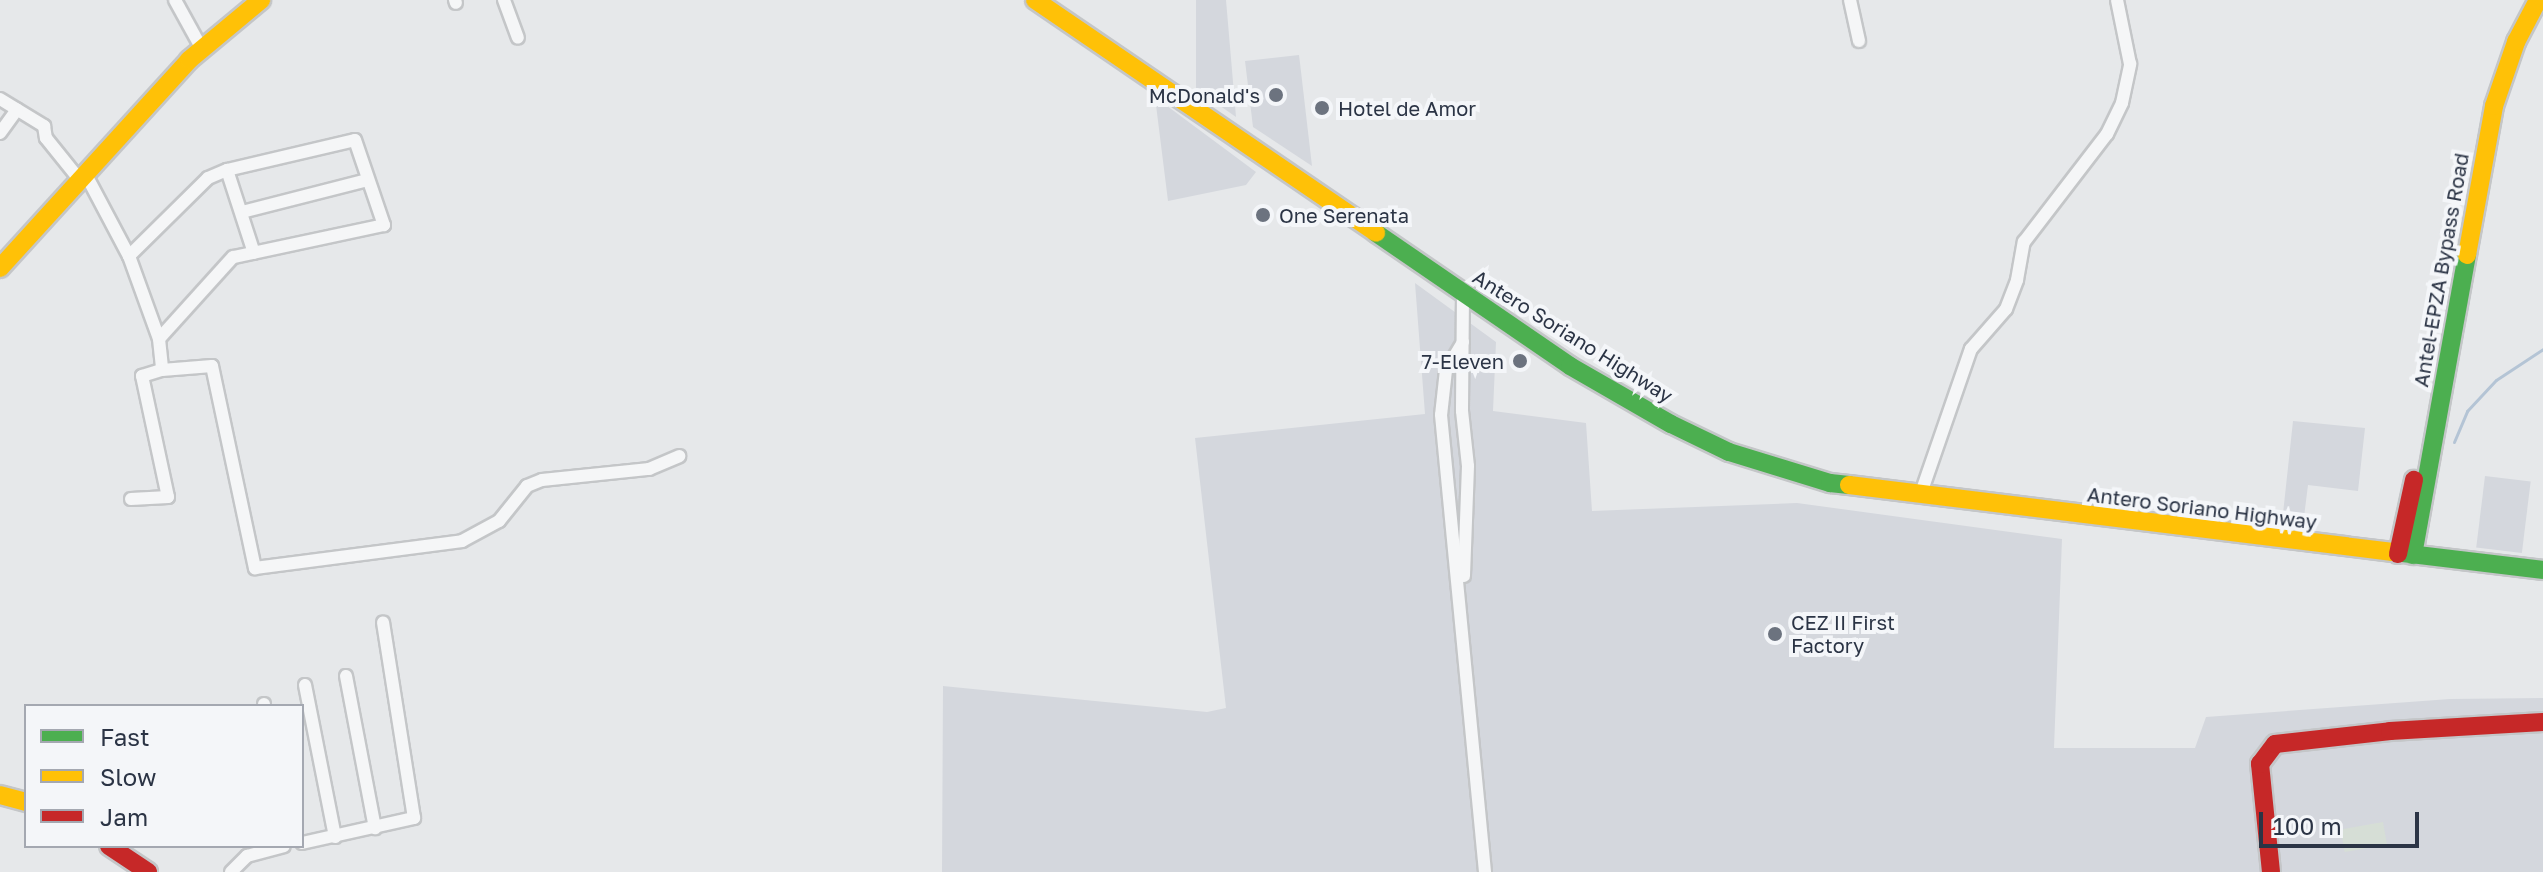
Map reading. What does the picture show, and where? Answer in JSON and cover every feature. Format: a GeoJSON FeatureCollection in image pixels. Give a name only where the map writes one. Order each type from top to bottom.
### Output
{"type":"FeatureCollection","features":[{"type":"Feature","properties":{"kind":"main road"},"geometry":{"type":"LineString","coordinates":[[0,268],[202,49],[261,0]]}},
{"type":"Feature","properties":{"kind":"main road","name":"Antero Soriano Highway"},"geometry":{"type":"LineString","coordinates":[[1035,0],[1463,294],[1611,390],[1729,452],[1830,483],[2543,570]]}},
{"type":"Feature","properties":{"kind":"main road","name":"Antel-EPZA Bypass Road"},"geometry":{"type":"LineString","coordinates":[[2406,554],[2483,138],[2486,104],[2510,33],[2527,0]]}},
{"type":"Feature","properties":{"kind":"main road","name":"Antel-EPZA Bypass Road"},"geometry":{"type":"LineString","coordinates":[[2483,138],[2516,42],[2538,0]]}},
{"type":"Feature","properties":{"kind":"main road"},"geometry":{"type":"LineString","coordinates":[[2271,872],[2260,764],[2268,748],[2275,744],[2375,732],[2543,722]]}},
{"type":"Feature","properties":{"kind":"main road"},"geometry":{"type":"LineString","coordinates":[[0,795],[24,801]]}},
{"type":"Feature","properties":{"kind":"main road"},"geometry":{"type":"LineString","coordinates":[[112,848],[148,872]]}},
{"type":"Feature","properties":{"kind":"street"},"geometry":{"type":"LineString","coordinates":[[175,0],[202,49]]}},
{"type":"Feature","properties":{"kind":"street"},"geometry":{"type":"LineString","coordinates":[[504,0],[518,38]]}},
{"type":"Feature","properties":{"kind":"street"},"geometry":{"type":"LineString","coordinates":[[1850,0],[1859,41]]}},
{"type":"Feature","properties":{"kind":"street"},"geometry":{"type":"LineString","coordinates":[[1920,496],[1971,349],[2006,309],[2017,280],[2024,242],[2107,134],[2122,103],[2130,64],[2117,0]]}},
{"type":"Feature","properties":{"kind":"street"},"geometry":{"type":"LineString","coordinates":[[0,99],[44,126],[47,140],[82,176],[129,256],[159,339],[162,370]]}},
{"type":"Feature","properties":{"kind":"street"},"geometry":{"type":"LineString","coordinates":[[0,133],[17,110]]}},
{"type":"Feature","properties":{"kind":"street"},"geometry":{"type":"LineString","coordinates":[[129,256],[208,178],[227,170],[355,140],[384,225],[233,257],[159,339]]}},
{"type":"Feature","properties":{"kind":"street"},"geometry":{"type":"LineString","coordinates":[[227,170],[254,253]]}},
{"type":"Feature","properties":{"kind":"street"},"geometry":{"type":"LineString","coordinates":[[242,212],[368,180]]}},
{"type":"Feature","properties":{"kind":"street"},"geometry":{"type":"LineString","coordinates":[[1462,600],[1468,481],[1463,294]]}},
{"type":"Feature","properties":{"kind":"street"},"geometry":{"type":"LineString","coordinates":[[1463,342],[1446,370],[1441,415],[1462,600],[1485,872]]}},
{"type":"Feature","properties":{"kind":"street"},"geometry":{"type":"LineString","coordinates":[[131,499],[168,497],[142,379],[147,372],[212,366],[255,568],[462,541],[499,521],[527,486],[542,480],[649,469],[679,456]]}},
{"type":"Feature","properties":{"kind":"street"},"geometry":{"type":"LineString","coordinates":[[304,843],[409,821],[415,812],[383,622]]}},
{"type":"Feature","properties":{"kind":"street"},"geometry":{"type":"LineString","coordinates":[[346,676],[375,828]]}},
{"type":"Feature","properties":{"kind":"street"},"geometry":{"type":"LineString","coordinates":[[305,685],[335,837]]}},
{"type":"Feature","properties":{"kind":"street"},"geometry":{"type":"LineString","coordinates":[[231,872],[247,856],[277,848]]}},
{"type":"Feature","properties":{"kind":"shaded area"},"geometry":{"type":"Polygon","coordinates":[[[1196,0],[1226,0],[1236,117],[1196,89],[1196,0]]]}},
{"type":"Feature","properties":{"kind":"shaded area","name":"McDonald's"},"geometry":{"type":"Polygon","coordinates":[[[1299,55],[1312,166],[1253,127],[1245,61],[1299,55]]]}},
{"type":"Feature","properties":{"kind":"shaded area"},"geometry":{"type":"Polygon","coordinates":[[[1155,97],[1256,172],[1246,185],[1168,201],[1155,97]]]}},
{"type":"Feature","properties":{"kind":"shaded area"},"geometry":{"type":"Polygon","coordinates":[[[1415,283],[1496,342],[1493,411],[1586,423],[1592,511],[1797,503],[2062,539],[2054,748],[2195,748],[2206,717],[2450,699],[2543,698],[2543,872],[942,872],[943,686],[1207,712],[1226,708],[1195,438],[1425,414],[1415,283]]]}},
{"type":"Feature","properties":{"kind":"shaded area"},"geometry":{"type":"Polygon","coordinates":[[[2293,421],[2365,428],[2358,491],[2308,485],[2303,525],[2282,523],[2293,421]]]}},
{"type":"Feature","properties":{"kind":"shaded area"},"geometry":{"type":"Polygon","coordinates":[[[2485,476],[2531,482],[2522,553],[2476,547],[2485,476]]]}},
{"type":"Feature","properties":{"kind":"shaded area"},"geometry":{"type":"Polygon","coordinates":[[[2383,822],[2387,845],[2345,852],[2341,829],[2383,822]]]}},
{"type":"Feature","properties":{"kind":"waterway"},"geometry":{"type":"LineString","coordinates":[[2454,442],[2467,411],[2496,380],[2543,349]]}},
{"type":"Feature","properties":{"kind":"traffic: fast"},"geometry":{"type":"LineString","coordinates":[[1376,233],[1570,366],[1671,424],[1729,452],[1830,483],[1849,485]]}},
{"type":"Feature","properties":{"kind":"traffic: fast"},"geometry":{"type":"LineString","coordinates":[[2413,555],[2467,255]]}},
{"type":"Feature","properties":{"kind":"traffic: fast"},"geometry":{"type":"LineString","coordinates":[[2393,552],[2543,570]]}},
{"type":"Feature","properties":{"kind":"traffic: slow"},"geometry":{"type":"LineString","coordinates":[[0,268],[189,60],[261,0]]}},
{"type":"Feature","properties":{"kind":"traffic: slow"},"geometry":{"type":"LineString","coordinates":[[1035,0],[1376,233]]}},
{"type":"Feature","properties":{"kind":"traffic: slow"},"geometry":{"type":"LineString","coordinates":[[2467,255],[2494,106],[2516,42],[2538,0]]}},
{"type":"Feature","properties":{"kind":"traffic: slow"},"geometry":{"type":"LineString","coordinates":[[1849,485],[2393,552]]}},
{"type":"Feature","properties":{"kind":"traffic: slow"},"geometry":{"type":"LineString","coordinates":[[0,795],[24,801]]}},
{"type":"Feature","properties":{"kind":"traffic: jam"},"geometry":{"type":"LineString","coordinates":[[2398,554],[2414,480]]}},
{"type":"Feature","properties":{"kind":"traffic: jam"},"geometry":{"type":"LineString","coordinates":[[2271,872],[2260,764],[2275,744],[2390,731],[2543,722]]}},
{"type":"Feature","properties":{"kind":"traffic: jam"},"geometry":{"type":"LineString","coordinates":[[112,848],[148,872]]}},
{"type":"Feature","properties":{"kind":"place","name":"McDonald's"},"geometry":{"type":"Point","coordinates":[1276,95]}},
{"type":"Feature","properties":{"kind":"place","name":"Hotel de Amor"},"geometry":{"type":"Point","coordinates":[1322,108]}},
{"type":"Feature","properties":{"kind":"place","name":"One Serenata"},"geometry":{"type":"Point","coordinates":[1263,215]}},
{"type":"Feature","properties":{"kind":"place","name":"7-Eleven"},"geometry":{"type":"Point","coordinates":[1520,361]}},
{"type":"Feature","properties":{"kind":"place","name":"CEZ II First Factory"},"geometry":{"type":"Point","coordinates":[1775,634]}}]}
